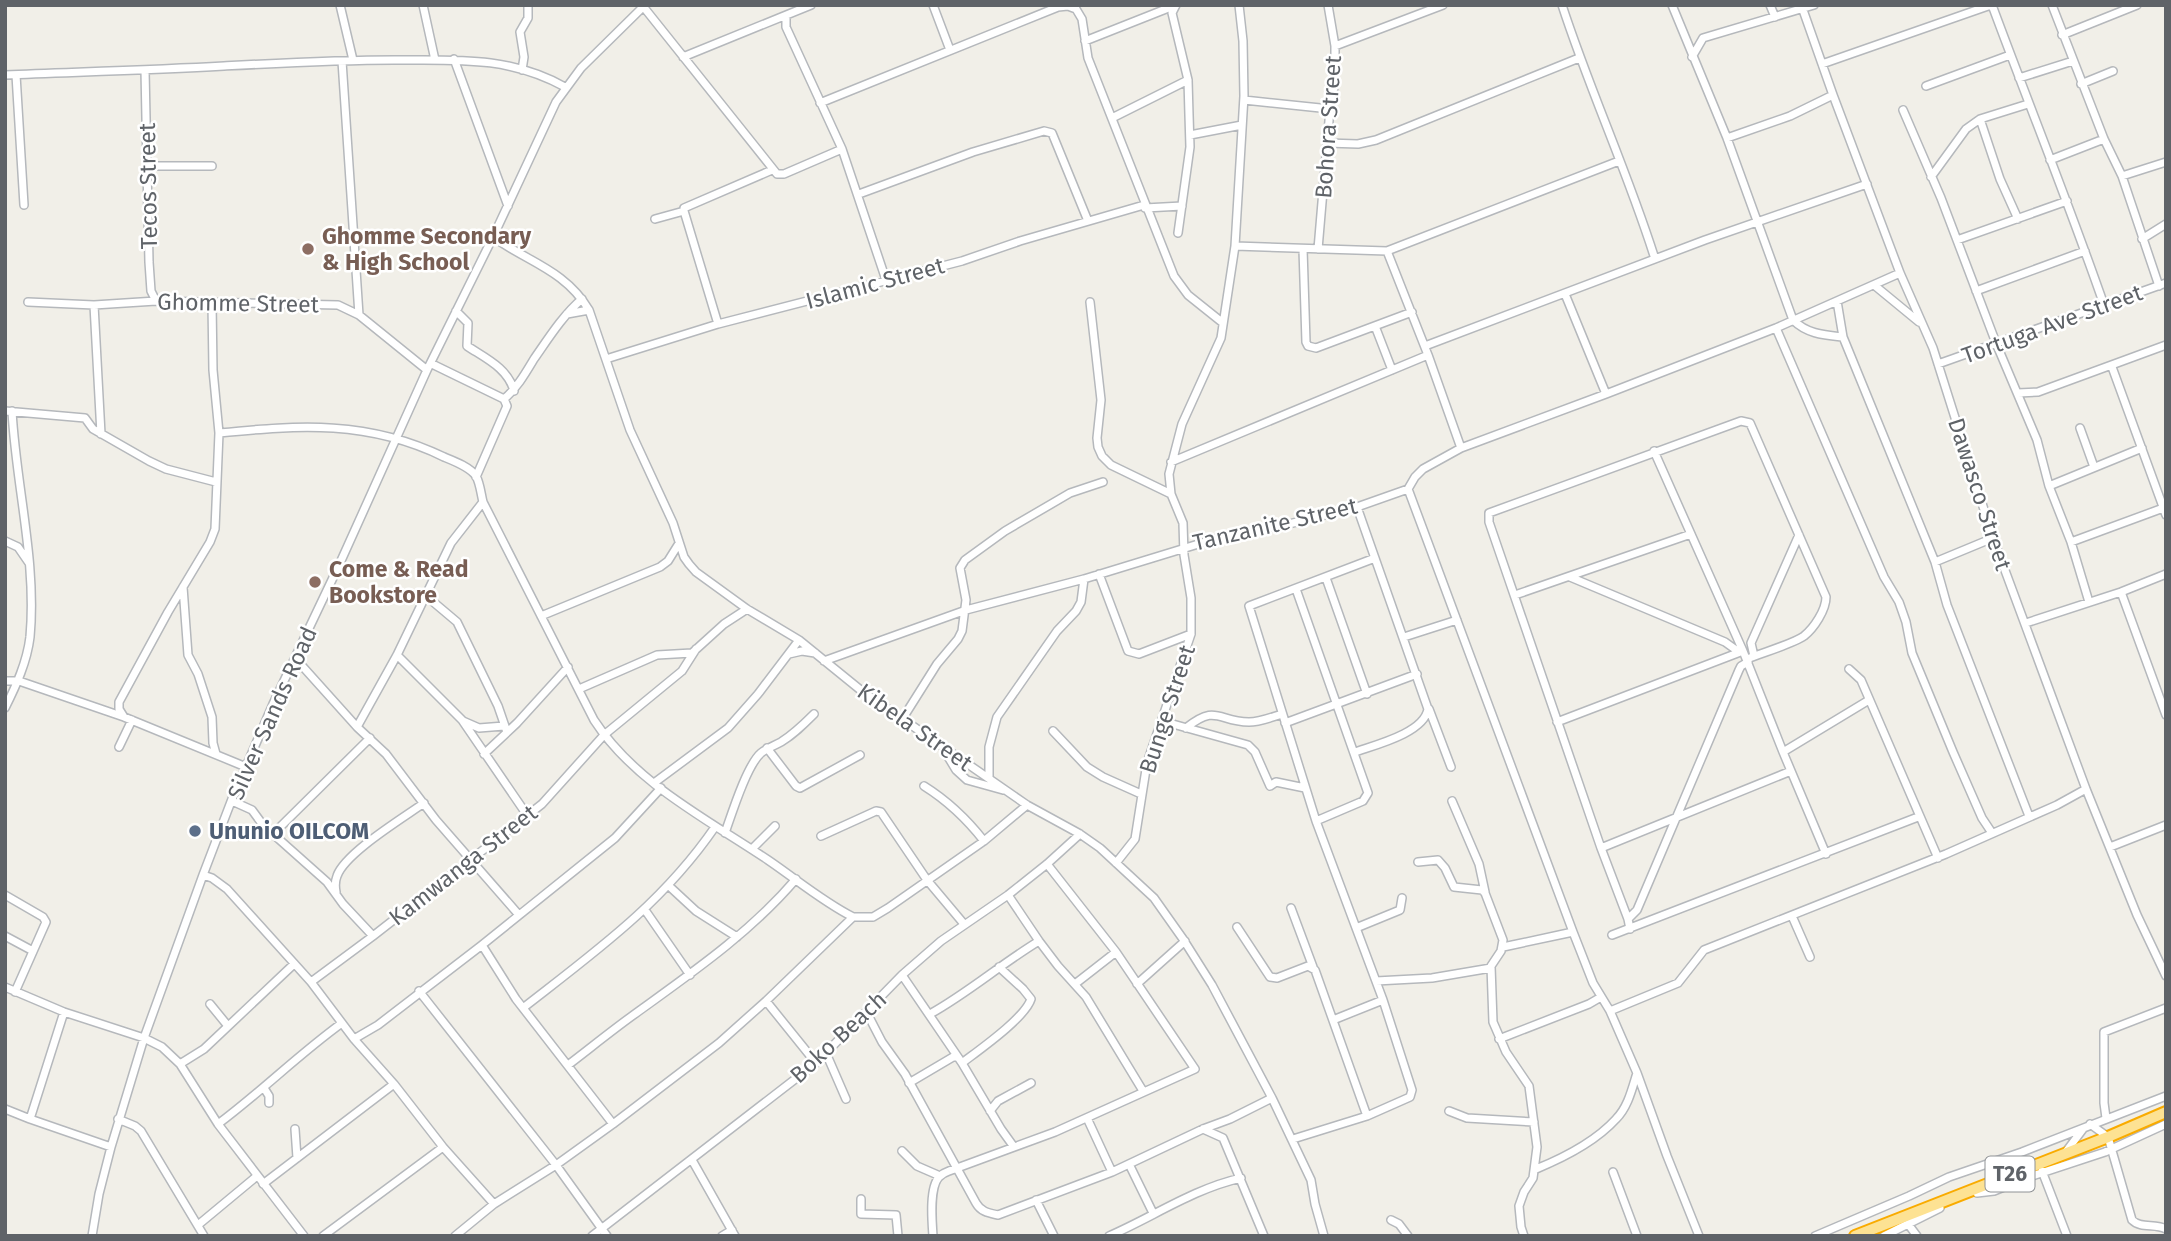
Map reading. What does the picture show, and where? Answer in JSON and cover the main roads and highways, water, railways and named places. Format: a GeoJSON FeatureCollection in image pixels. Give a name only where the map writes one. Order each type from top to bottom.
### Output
{"type":"FeatureCollection","features":[{"type":"Feature","properties":{"kind":"highway","name":"T26"},"geometry":{"type":"LineString","coordinates":[[1855,1236],[2041,1168],[2065,1154],[2166,1112]]}},
{"type":"Feature","properties":{"kind":"place","name":"Ghomme Secondary & High School"},"geometry":{"type":"Point","coordinates":[308,249]}},
{"type":"Feature","properties":{"kind":"place","name":"Come & Read Bookstore"},"geometry":{"type":"Point","coordinates":[315,582]}},
{"type":"Feature","properties":{"kind":"place","name":"Ununio OILCOM"},"geometry":{"type":"Point","coordinates":[195,831]}}]}
